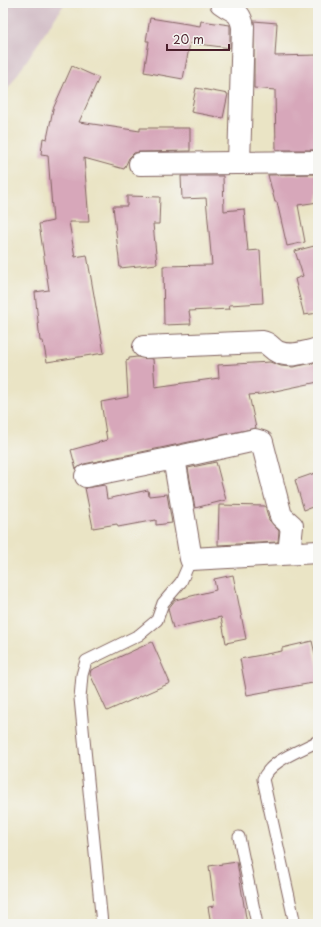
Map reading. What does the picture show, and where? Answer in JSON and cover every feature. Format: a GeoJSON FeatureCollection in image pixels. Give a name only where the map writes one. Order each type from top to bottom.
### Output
{"type":"FeatureCollection","features":[{"type":"Feature","properties":{"kind":"street"},"geometry":{"type":"LineString","coordinates":[[221,3],[235,11],[241,17],[243,27],[239,163]]}},
{"type":"Feature","properties":{"kind":"street"},"geometry":{"type":"LineString","coordinates":[[140,164],[318,162]]}},
{"type":"Feature","properties":{"kind":"street"},"geometry":{"type":"LineString","coordinates":[[144,347],[262,342],[268,343],[277,352],[284,354],[296,354],[318,349]]}},
{"type":"Feature","properties":{"kind":"street"},"geometry":{"type":"LineString","coordinates":[[86,476],[255,440],[262,442],[281,516],[292,526],[289,553]]}},
{"type":"Feature","properties":{"kind":"street"},"geometry":{"type":"LineString","coordinates":[[174,458],[191,559],[318,552]]}},
{"type":"Feature","properties":{"kind":"lane"},"geometry":{"type":"LineString","coordinates":[[102,924],[80,698],[82,675],[86,661],[139,635],[157,620],[162,602],[181,582],[191,559]]}},
{"type":"Feature","properties":{"kind":"lane"},"geometry":{"type":"LineString","coordinates":[[295,924],[264,779],[267,771],[273,765],[318,741]]}},
{"type":"Feature","properties":{"kind":"lane"},"geometry":{"type":"LineString","coordinates":[[239,837],[257,924]]}},
{"type":"Feature","properties":{"kind":"shaded area"},"geometry":{"type":"Polygon","coordinates":[[[3,3],[65,3],[3,96],[3,3]]]}},
{"type":"Feature","properties":{"kind":"building"},"geometry":{"type":"Polygon","coordinates":[[[150,18],[200,26],[201,21],[230,25],[230,48],[190,43],[183,79],[144,72],[149,41],[146,41],[150,18]]]}},
{"type":"Feature","properties":{"kind":"building"},"geometry":{"type":"Polygon","coordinates":[[[254,21],[277,23],[275,56],[318,55],[318,150],[276,150],[275,90],[254,88],[254,21]]]}},
{"type":"Feature","properties":{"kind":"building"},"geometry":{"type":"Polygon","coordinates":[[[72,66],[99,78],[79,122],[140,131],[140,128],[190,128],[190,151],[134,153],[129,158],[124,169],[84,158],[89,222],[69,222],[75,257],[87,255],[104,353],[47,362],[43,341],[40,341],[35,292],[49,290],[39,224],[53,221],[48,155],[41,154],[43,138],[47,139],[53,109],[72,66]]]}},
{"type":"Feature","properties":{"kind":"building"},"geometry":{"type":"Polygon","coordinates":[[[196,88],[228,94],[223,118],[191,112],[196,88]]]}},
{"type":"Feature","properties":{"kind":"building"},"geometry":{"type":"Polygon","coordinates":[[[318,174],[318,202],[298,205],[305,242],[287,246],[277,202],[275,202],[268,175],[318,174]]]}},
{"type":"Feature","properties":{"kind":"building"},"geometry":{"type":"Polygon","coordinates":[[[181,176],[223,176],[224,211],[244,209],[248,251],[260,250],[263,303],[229,305],[230,309],[189,311],[191,324],[164,325],[163,266],[212,265],[206,198],[182,199],[181,176]]]}},
{"type":"Feature","properties":{"kind":"building"},"geometry":{"type":"Polygon","coordinates":[[[127,196],[160,197],[159,224],[153,224],[157,264],[120,268],[113,206],[127,206],[127,196]]]}},
{"type":"Feature","properties":{"kind":"building"},"geometry":{"type":"Polygon","coordinates":[[[318,245],[318,313],[304,315],[295,279],[303,276],[295,251],[318,245]]]}},
{"type":"Feature","properties":{"kind":"building"},"geometry":{"type":"Polygon","coordinates":[[[137,357],[153,359],[155,387],[219,378],[218,365],[270,362],[281,366],[293,367],[318,362],[318,382],[261,394],[249,395],[256,428],[84,464],[76,469],[71,450],[107,440],[101,402],[128,397],[126,361],[129,360],[129,358],[137,357]]]}},
{"type":"Feature","properties":{"kind":"building"},"geometry":{"type":"Polygon","coordinates":[[[216,462],[226,500],[195,508],[188,468],[216,462]]]}},
{"type":"Feature","properties":{"kind":"building"},"geometry":{"type":"Polygon","coordinates":[[[318,472],[318,505],[304,510],[295,480],[318,472]]]}},
{"type":"Feature","properties":{"kind":"building"},"geometry":{"type":"Polygon","coordinates":[[[105,485],[107,499],[148,490],[149,496],[167,494],[172,523],[156,525],[156,520],[118,527],[117,524],[93,528],[85,488],[105,485]]]}},
{"type":"Feature","properties":{"kind":"building"},"geometry":{"type":"Polygon","coordinates":[[[219,505],[265,506],[269,520],[279,531],[278,542],[218,545],[219,505]]]}},
{"type":"Feature","properties":{"kind":"building"},"geometry":{"type":"Polygon","coordinates":[[[233,575],[246,639],[226,643],[221,617],[173,628],[168,609],[175,600],[216,590],[214,579],[233,575]]]}},
{"type":"Feature","properties":{"kind":"building"},"geometry":{"type":"Polygon","coordinates":[[[312,641],[318,667],[318,682],[247,695],[240,659],[282,651],[282,648],[312,641]]]}},
{"type":"Feature","properties":{"kind":"building"},"geometry":{"type":"Polygon","coordinates":[[[152,642],[170,683],[107,711],[90,674],[91,670],[152,642]]]}},
{"type":"Feature","properties":{"kind":"building"},"geometry":{"type":"Polygon","coordinates":[[[237,862],[247,924],[211,924],[208,907],[214,906],[209,866],[237,862]]]}}]}
